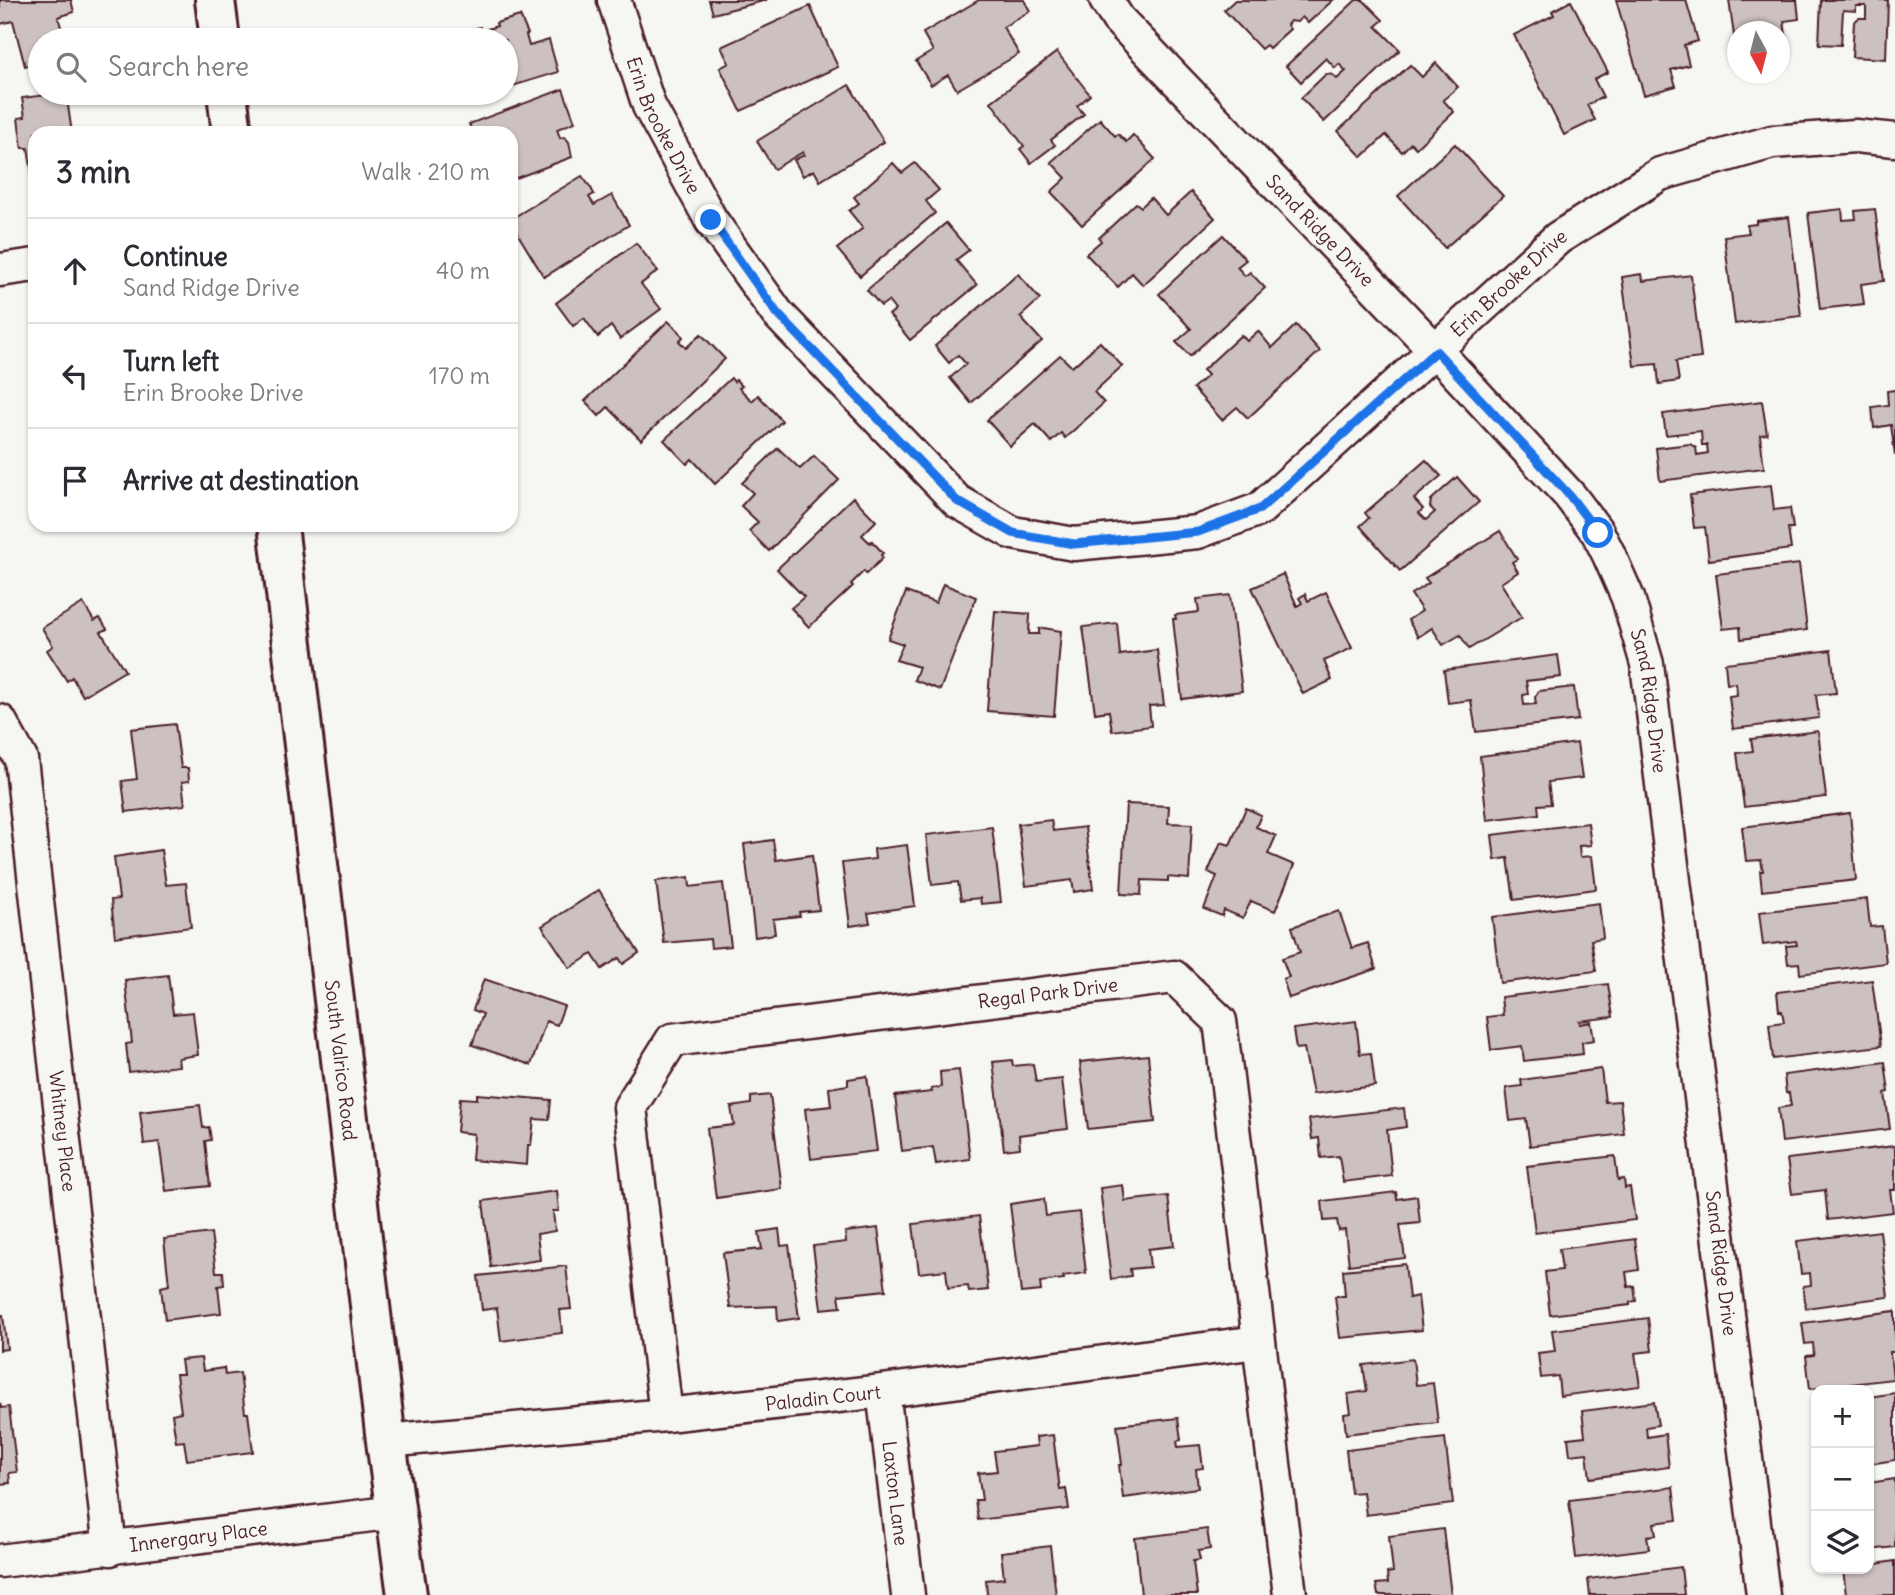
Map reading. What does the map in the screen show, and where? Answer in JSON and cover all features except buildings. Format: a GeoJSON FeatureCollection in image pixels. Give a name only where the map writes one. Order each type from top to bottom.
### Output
{"type":"FeatureCollection","features":[{"type":"Feature","properties":{"kind":"street"},"geometry":{"type":"LineString","coordinates":[[215,0],[218,28]]}},
{"type":"Feature","properties":{"kind":"street","name":"Erin Brooke Drive"},"geometry":{"type":"LineString","coordinates":[[614,0],[649,106],[711,220],[777,313],[957,501],[1013,533],[1074,544],[1198,532],[1260,509],[1558,238],[1660,174],[1772,142],[1855,136],[1895,140]]}},
{"type":"Feature","properties":{"kind":"street","name":"Sand Ridge Drive"},"geometry":{"type":"LineString","coordinates":[[1106,0],[1118,19],[1436,351],[1585,515],[1614,565],[1628,597],[1642,642],[1654,719],[1763,1595]]}},
{"type":"Feature","properties":{"kind":"street"},"geometry":{"type":"LineString","coordinates":[[228,105],[231,126]]}},
{"type":"Feature","properties":{"kind":"street"},"geometry":{"type":"LineString","coordinates":[[0,270],[28,266]]}},
{"type":"Feature","properties":{"kind":"street","name":"South Valrico Road"},"geometry":{"type":"LineString","coordinates":[[279,532],[386,1441],[407,1595]]}},
{"type":"Feature","properties":{"kind":"street","name":"Whitney Place"},"geometry":{"type":"LineString","coordinates":[[0,721],[20,760],[110,1549]]}},
{"type":"Feature","properties":{"kind":"street","name":"Regal Park Drive"},"geometry":{"type":"LineString","coordinates":[[666,1415],[630,1107],[672,1040],[1174,977],[1220,1021],[1290,1595]]}},
{"type":"Feature","properties":{"kind":"street","name":"Paladin Court"},"geometry":{"type":"LineString","coordinates":[[386,1441],[666,1415],[883,1391],[1258,1342]]}},
{"type":"Feature","properties":{"kind":"street","name":"Laxton Lane"},"geometry":{"type":"LineString","coordinates":[[883,1391],[908,1595]]}},
{"type":"Feature","properties":{"kind":"street","name":"Innergary Place"},"geometry":{"type":"LineString","coordinates":[[0,1561],[396,1512]]}},
{"type":"Feature","properties":{"kind":"route"},"geometry":{"type":"LineString","coordinates":[[711,220],[777,313],[957,501],[1013,533],[1074,544],[1198,532],[1260,509],[1436,351],[1570,496],[1598,533]]}}]}
